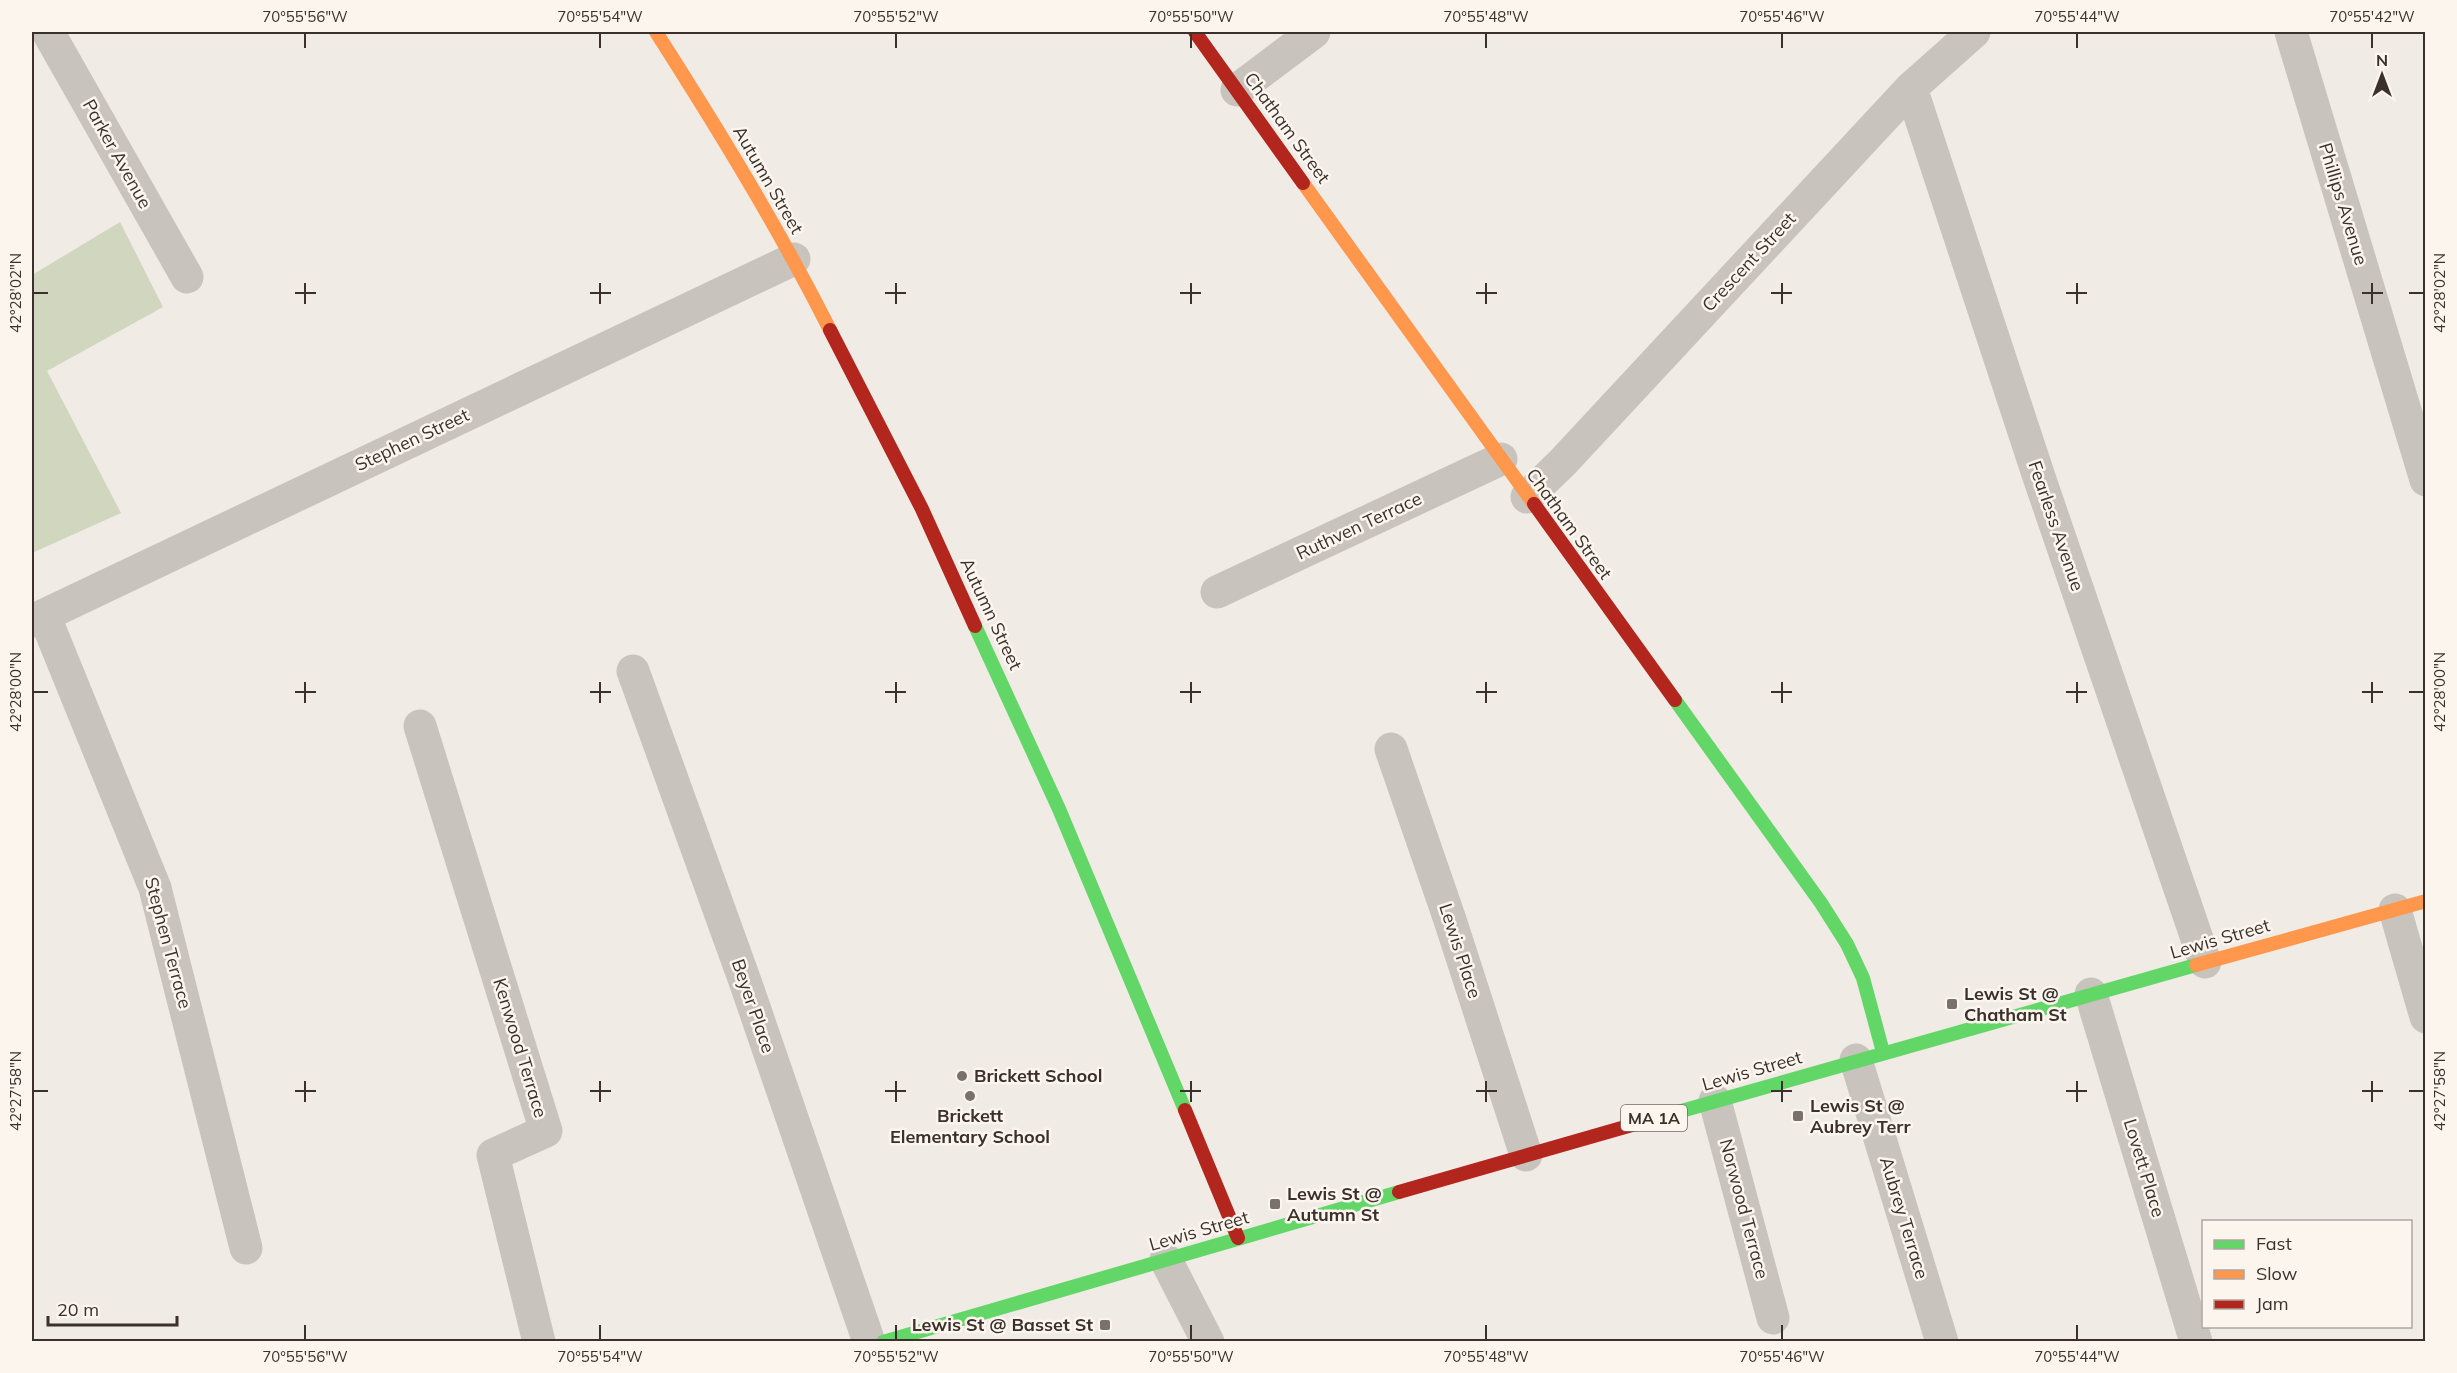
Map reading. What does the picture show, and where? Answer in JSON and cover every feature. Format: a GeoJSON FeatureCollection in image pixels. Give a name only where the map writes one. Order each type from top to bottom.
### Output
{"type":"FeatureCollection","features":[{"type":"Feature","properties":{"kind":"main road","name":"Autumn Street"},"geometry":{"type":"LineString","coordinates":[[656,32],[725,141],[794,259],[922,509],[1064,820],[1238,1238]]}},
{"type":"Feature","properties":{"kind":"main road","name":"Chatham Street"},"geometry":{"type":"LineString","coordinates":[[1195,32],[1826,911],[1847,944],[1863,978],[1870,1056]]}},
{"type":"Feature","properties":{"kind":"main road","name":"Lewis Street"},"geometry":{"type":"LineString","coordinates":[[884,1341],[1870,1056],[2410,905]]}},
{"type":"Feature","properties":{"kind":"street","name":"Parker Avenue"},"geometry":{"type":"LineString","coordinates":[[48,32],[187,277]]}},
{"type":"Feature","properties":{"kind":"street"},"geometry":{"type":"LineString","coordinates":[[1238,90],[1314,32]]}},
{"type":"Feature","properties":{"kind":"street","name":"Crescent Street"},"geometry":{"type":"LineString","coordinates":[[1527,497],[1563,462],[1911,88],[1974,32]]}},
{"type":"Feature","properties":{"kind":"street","name":"Phillips Avenue"},"geometry":{"type":"LineString","coordinates":[[2291,32],[2426,480]]}},
{"type":"Feature","properties":{"kind":"street","name":"Fearless Avenue"},"geometry":{"type":"LineString","coordinates":[[1911,88],[2038,477],[2205,962]]}},
{"type":"Feature","properties":{"kind":"street","name":"Stephen Street"},"geometry":{"type":"LineString","coordinates":[[38,618],[794,259]]}},
{"type":"Feature","properties":{"kind":"street","name":"Ruthven Terrace"},"geometry":{"type":"LineString","coordinates":[[1217,592],[1501,459]]}},
{"type":"Feature","properties":{"kind":"street","name":"Stephen Terrace"},"geometry":{"type":"LineString","coordinates":[[38,618],[155,888],[246,1248]]}},
{"type":"Feature","properties":{"kind":"street","name":"Beyer Place"},"geometry":{"type":"LineString","coordinates":[[633,671],[746,984],[869,1341]]}},
{"type":"Feature","properties":{"kind":"street","name":"Kenwood Terrace"},"geometry":{"type":"LineString","coordinates":[[420,726],[546,1131],[493,1155],[539,1341]]}},
{"type":"Feature","properties":{"kind":"street","name":"Lewis Place"},"geometry":{"type":"LineString","coordinates":[[1391,749],[1450,920],[1526,1155]]}},
{"type":"Feature","properties":{"kind":"street"},"geometry":{"type":"LineString","coordinates":[[2410,905],[2426,1017]]}},
{"type":"Feature","properties":{"kind":"street","name":"Lovett Place"},"geometry":{"type":"LineString","coordinates":[[2091,994],[2196,1341]]}},
{"type":"Feature","properties":{"kind":"street","name":"Aubrey Terrace"},"geometry":{"type":"LineString","coordinates":[[1870,1056],[1942,1341]]}},
{"type":"Feature","properties":{"kind":"street","name":"Norwood Terrace"},"geometry":{"type":"LineString","coordinates":[[1715,1101],[1773,1318]]}},
{"type":"Feature","properties":{"kind":"street"},"geometry":{"type":"LineString","coordinates":[[1166,1260],[1208,1341]]}},
{"type":"Feature","properties":{"kind":"green space"},"geometry":{"type":"Polygon","coordinates":[[[120,222],[163,307],[47,371],[121,513],[32,553],[32,275],[120,222]]]}},
{"type":"Feature","properties":{"kind":"traffic: fast"},"geometry":{"type":"LineString","coordinates":[[975,626],[1059,809],[1185,1110]]}},
{"type":"Feature","properties":{"kind":"traffic: fast"},"geometry":{"type":"LineString","coordinates":[[1675,700],[1821,903],[1847,944],[1863,978],[1883,1052]]}},
{"type":"Feature","properties":{"kind":"traffic: fast"},"geometry":{"type":"LineString","coordinates":[[1646,1121],[2196,965]]}},
{"type":"Feature","properties":{"kind":"traffic: fast"},"geometry":{"type":"LineString","coordinates":[[883,1342],[1399,1192]]}},
{"type":"Feature","properties":{"kind":"traffic: slow"},"geometry":{"type":"LineString","coordinates":[[656,32],[747,179],[830,330]]}},
{"type":"Feature","properties":{"kind":"traffic: slow"},"geometry":{"type":"LineString","coordinates":[[1303,183],[1534,504]]}},
{"type":"Feature","properties":{"kind":"traffic: slow"},"geometry":{"type":"LineString","coordinates":[[2196,965],[2426,901]]}},
{"type":"Feature","properties":{"kind":"traffic: jam"},"geometry":{"type":"LineString","coordinates":[[1195,32],[1303,183]]}},
{"type":"Feature","properties":{"kind":"traffic: jam"},"geometry":{"type":"LineString","coordinates":[[830,330],[922,509],[975,626]]}},
{"type":"Feature","properties":{"kind":"traffic: jam"},"geometry":{"type":"LineString","coordinates":[[1534,504],[1675,700]]}},
{"type":"Feature","properties":{"kind":"traffic: jam"},"geometry":{"type":"LineString","coordinates":[[1185,1110],[1238,1238]]}},
{"type":"Feature","properties":{"kind":"traffic: jam"},"geometry":{"type":"LineString","coordinates":[[1399,1192],[1646,1121]]}},
{"type":"Feature","properties":{"kind":"place","name":"Lewis St @ Chatham St"},"geometry":{"type":"Point","coordinates":[1952,1004]}},
{"type":"Feature","properties":{"kind":"place","name":"Brickett School"},"geometry":{"type":"Point","coordinates":[962,1076]}},
{"type":"Feature","properties":{"kind":"place","name":"Brickett Elementary School"},"geometry":{"type":"Point","coordinates":[970,1096]}},
{"type":"Feature","properties":{"kind":"place","name":"Lewis St @ Aubrey Terr"},"geometry":{"type":"Point","coordinates":[1798,1116]}},
{"type":"Feature","properties":{"kind":"place","name":"Lewis St @ Autumn St"},"geometry":{"type":"Point","coordinates":[1275,1204]}},
{"type":"Feature","properties":{"kind":"place","name":"Lewis St @ Basset St"},"geometry":{"type":"Point","coordinates":[1105,1325]}}]}
